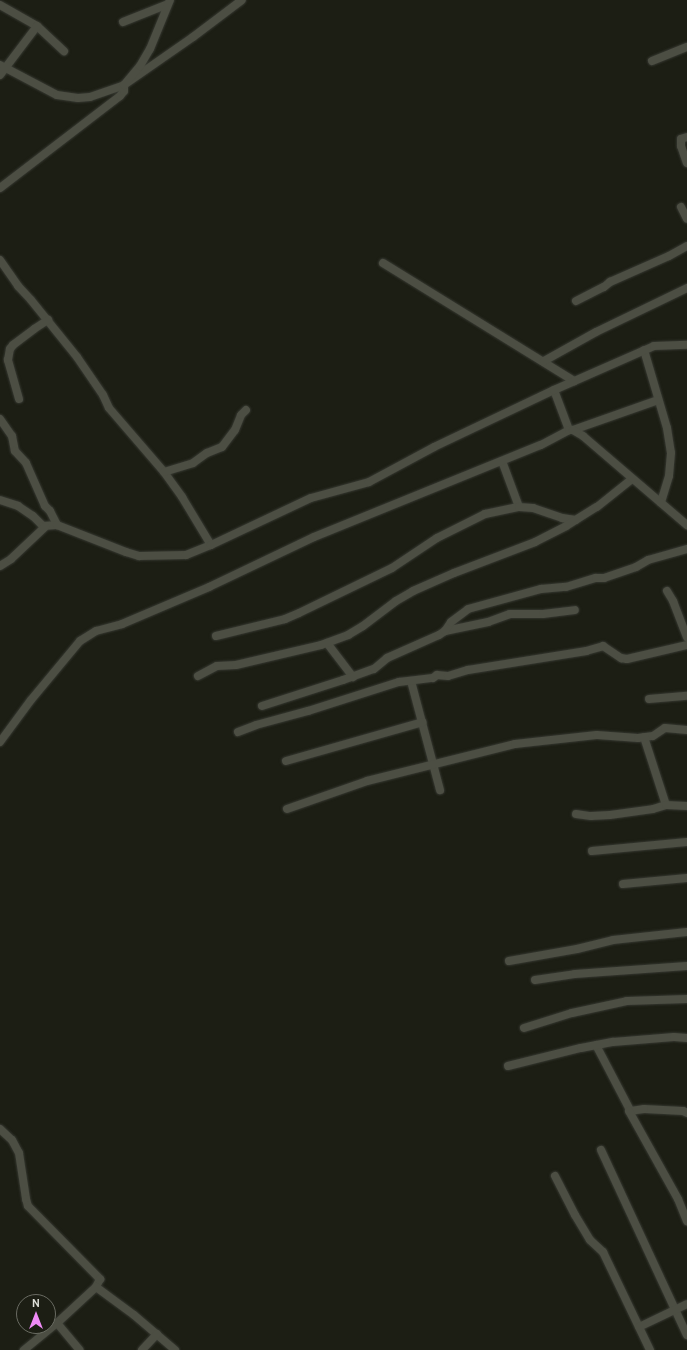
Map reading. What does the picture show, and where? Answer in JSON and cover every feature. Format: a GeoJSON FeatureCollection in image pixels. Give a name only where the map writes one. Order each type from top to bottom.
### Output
{"type":"FeatureCollection","features":[{"type":"Feature","properties":{"kind":"street"},"geometry":{"type":"LineString","coordinates":[[3,66],[57,95],[68,97],[90,97],[124,85],[193,37],[242,0]]}},
{"type":"Feature","properties":{"kind":"street"},"geometry":{"type":"LineString","coordinates":[[0,188],[120,96],[124,91],[124,85],[140,66],[150,49],[169,2]]}},
{"type":"Feature","properties":{"kind":"street"},"geometry":{"type":"LineString","coordinates":[[123,22],[169,2]]}},
{"type":"Feature","properties":{"kind":"street"},"geometry":{"type":"LineString","coordinates":[[0,5],[37,26],[64,51]]}},
{"type":"Feature","properties":{"kind":"street"},"geometry":{"type":"LineString","coordinates":[[0,75],[3,66],[37,26]]}},
{"type":"Feature","properties":{"kind":"street"},"geometry":{"type":"LineString","coordinates":[[652,61],[687,47]]}},
{"type":"Feature","properties":{"kind":"street"},"geometry":{"type":"LineString","coordinates":[[687,137],[681,139],[681,146],[687,163]]}},
{"type":"Feature","properties":{"kind":"street"},"geometry":{"type":"LineString","coordinates":[[681,207],[687,219]]}},
{"type":"Feature","properties":{"kind":"street"},"geometry":{"type":"LineString","coordinates":[[576,301],[604,287],[610,282],[669,256],[687,246]]}},
{"type":"Feature","properties":{"kind":"street"},"geometry":{"type":"LineString","coordinates":[[0,260],[18,286],[48,320],[104,395],[109,408],[164,472],[182,497],[211,545]]}},
{"type":"Feature","properties":{"kind":"street"},"geometry":{"type":"LineString","coordinates":[[383,263],[544,361],[574,381]]}},
{"type":"Feature","properties":{"kind":"street"},"geometry":{"type":"LineString","coordinates":[[544,361],[596,332],[687,288]]}},
{"type":"Feature","properties":{"kind":"street"},"geometry":{"type":"LineString","coordinates":[[19,399],[8,360],[10,350],[13,345],[34,328],[48,320]]}},
{"type":"Feature","properties":{"kind":"street"},"geometry":{"type":"LineString","coordinates":[[0,566],[11,559],[45,527],[57,525],[75,530],[111,548],[139,556],[186,555],[211,545],[311,498],[369,482],[434,447],[554,390],[644,350],[658,345],[687,345]]}},
{"type":"Feature","properties":{"kind":"street"},"geometry":{"type":"LineString","coordinates":[[644,350],[666,428],[671,452],[669,476],[660,503]]}},
{"type":"Feature","properties":{"kind":"street"},"geometry":{"type":"LineString","coordinates":[[554,390],[571,430],[687,525]]}},
{"type":"Feature","properties":{"kind":"street"},"geometry":{"type":"LineString","coordinates":[[0,742],[31,700],[80,641],[96,631],[122,624],[209,588],[314,538],[541,445],[571,430],[658,400]]}},
{"type":"Feature","properties":{"kind":"street"},"geometry":{"type":"LineString","coordinates":[[164,472],[193,463],[208,453],[222,447],[235,430],[241,415],[246,410]]}},
{"type":"Feature","properties":{"kind":"street"},"geometry":{"type":"LineString","coordinates":[[0,419],[12,436],[15,451],[26,463],[45,506],[50,511],[57,525]]}},
{"type":"Feature","properties":{"kind":"street"},"geometry":{"type":"LineString","coordinates":[[502,461],[519,507]]}},
{"type":"Feature","properties":{"kind":"street"},"geometry":{"type":"LineString","coordinates":[[198,676],[217,666],[236,665],[327,643],[364,626],[396,601],[413,591],[454,573],[535,542],[576,520],[597,507],[632,479]]}},
{"type":"Feature","properties":{"kind":"street"},"geometry":{"type":"LineString","coordinates":[[0,500],[18,506],[33,516],[45,527]]}},
{"type":"Feature","properties":{"kind":"street"},"geometry":{"type":"LineString","coordinates":[[216,636],[285,619],[299,613],[392,568],[437,538],[485,514],[519,507],[533,508],[562,518],[576,520]]}},
{"type":"Feature","properties":{"kind":"street"},"geometry":{"type":"LineString","coordinates":[[445,631],[451,622],[468,609],[541,589],[566,587],[596,578],[604,578],[636,567],[648,560],[687,549]]}},
{"type":"Feature","properties":{"kind":"street"},"geometry":{"type":"LineString","coordinates":[[667,591],[673,601],[687,637]]}},
{"type":"Feature","properties":{"kind":"street"},"geometry":{"type":"LineString","coordinates":[[262,706],[374,669],[387,658],[445,631],[488,622],[510,614],[575,610]]}},
{"type":"Feature","properties":{"kind":"street"},"geometry":{"type":"LineString","coordinates":[[327,643],[353,676]]}},
{"type":"Feature","properties":{"kind":"street"},"geometry":{"type":"LineString","coordinates":[[238,732],[284,716],[308,711],[393,684],[432,678],[437,675],[448,676],[468,670],[586,651],[603,646],[620,658],[627,659],[687,645]]}},
{"type":"Feature","properties":{"kind":"street"},"geometry":{"type":"LineString","coordinates":[[411,681],[440,790]]}},
{"type":"Feature","properties":{"kind":"street"},"geometry":{"type":"LineString","coordinates":[[649,699],[687,696]]}},
{"type":"Feature","properties":{"kind":"street"},"geometry":{"type":"LineString","coordinates":[[286,761],[423,722]]}},
{"type":"Feature","properties":{"kind":"street"},"geometry":{"type":"LineString","coordinates":[[288,809],[367,781],[515,744],[597,735],[654,736],[665,728],[687,730]]}},
{"type":"Feature","properties":{"kind":"street"},"geometry":{"type":"LineString","coordinates":[[644,737],[666,805]]}},
{"type":"Feature","properties":{"kind":"street"},"geometry":{"type":"LineString","coordinates":[[576,814],[591,816],[610,815],[654,809],[666,805],[687,806]]}},
{"type":"Feature","properties":{"kind":"street"},"geometry":{"type":"LineString","coordinates":[[592,851],[687,842]]}},
{"type":"Feature","properties":{"kind":"street"},"geometry":{"type":"LineString","coordinates":[[623,884],[687,878]]}},
{"type":"Feature","properties":{"kind":"street"},"geometry":{"type":"LineString","coordinates":[[509,961],[577,949],[605,941],[687,932]]}},
{"type":"Feature","properties":{"kind":"street"},"geometry":{"type":"LineString","coordinates":[[535,980],[575,974],[687,966]]}},
{"type":"Feature","properties":{"kind":"street"},"geometry":{"type":"LineString","coordinates":[[524,1028],[572,1012],[627,1001],[687,999]]}},
{"type":"Feature","properties":{"kind":"street"},"geometry":{"type":"LineString","coordinates":[[508,1066],[596,1045],[652,1038],[687,1038]]}},
{"type":"Feature","properties":{"kind":"street"},"geometry":{"type":"LineString","coordinates":[[596,1045],[678,1199],[687,1221]]}},
{"type":"Feature","properties":{"kind":"street"},"geometry":{"type":"LineString","coordinates":[[630,1110],[659,1109],[683,1111],[687,1113]]}},
{"type":"Feature","properties":{"kind":"street"},"geometry":{"type":"LineString","coordinates":[[0,1129],[12,1140],[19,1153],[28,1206],[100,1278],[96,1287],[57,1323],[24,1350]]}},
{"type":"Feature","properties":{"kind":"street"},"geometry":{"type":"LineString","coordinates":[[601,1150],[687,1335]]}},
{"type":"Feature","properties":{"kind":"street"},"geometry":{"type":"LineString","coordinates":[[555,1176],[590,1240],[603,1252],[650,1350]]}},
{"type":"Feature","properties":{"kind":"street"},"geometry":{"type":"LineString","coordinates":[[96,1287],[176,1350]]}},
{"type":"Feature","properties":{"kind":"street"},"geometry":{"type":"LineString","coordinates":[[639,1327],[687,1304]]}},
{"type":"Feature","properties":{"kind":"street"},"geometry":{"type":"LineString","coordinates":[[57,1323],[80,1350]]}},
{"type":"Feature","properties":{"kind":"street"},"geometry":{"type":"LineString","coordinates":[[142,1350],[157,1334]]}}]}
